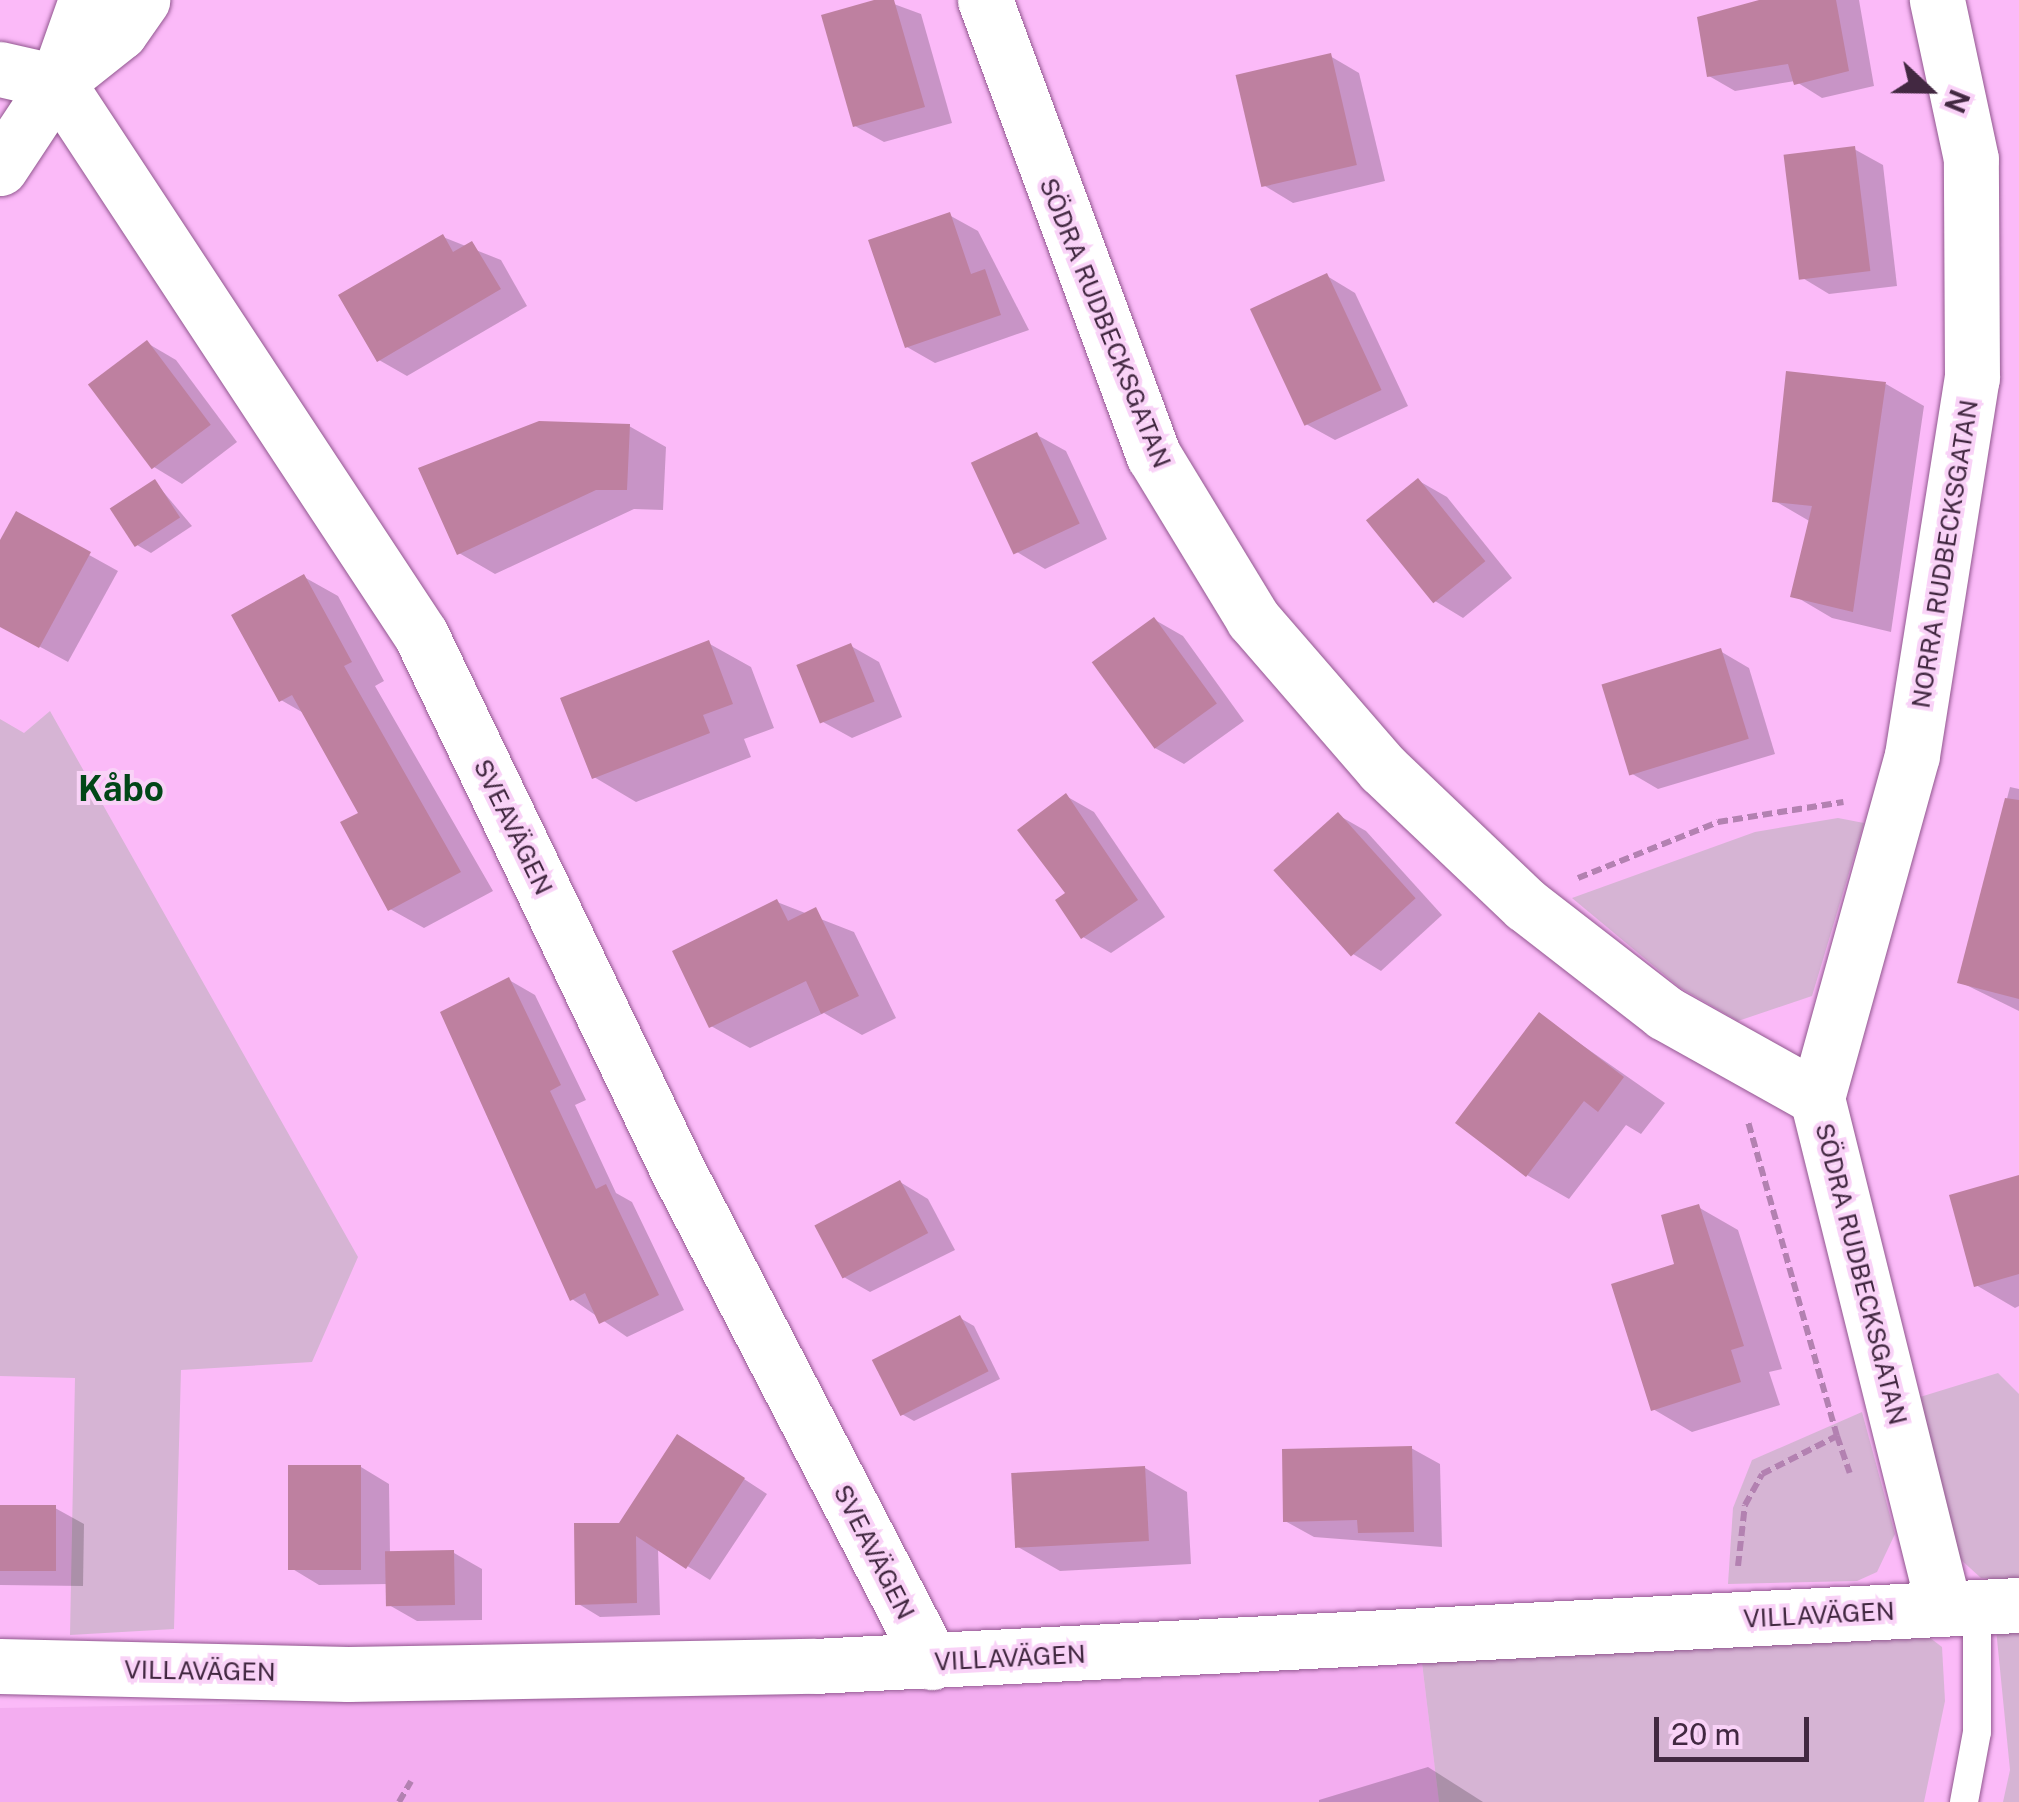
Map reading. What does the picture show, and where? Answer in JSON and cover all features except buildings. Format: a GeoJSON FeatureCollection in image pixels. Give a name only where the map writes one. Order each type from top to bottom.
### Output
{"type":"FeatureCollection","features":[{"type":"Feature","properties":{"kind":"street"},"geometry":{"type":"LineString","coordinates":[[0,168],[56,82],[86,0]]}},
{"type":"Feature","properties":{"kind":"street"},"geometry":{"type":"LineString","coordinates":[[56,82],[120,32],[142,0]]}},
{"type":"Feature","properties":{"kind":"street","name":"SÖDRA RUDBECKSGATAN"},"geometry":{"type":"LineString","coordinates":[[985,0],[1154,456],[1252,619],[1383,769],[1521,901],[1665,1013],[1817,1098],[1980,1607]]}},
{"type":"Feature","properties":{"kind":"street","name":"NORRA RUDBECKSGATAN"},"geometry":{"type":"LineString","coordinates":[[1817,1098],[1901,793],[1944,588],[1972,378],[1971,158],[1937,0]]}},
{"type":"Feature","properties":{"kind":"street"},"geometry":{"type":"LineString","coordinates":[[0,69],[56,82]]}},
{"type":"Feature","properties":{"kind":"street","name":"SVEAVÄGEN"},"geometry":{"type":"LineString","coordinates":[[56,82],[422,635],[678,1172],[932,1662]]}},
{"type":"Feature","properties":{"kind":"street","name":"VILLAVÄGEN"},"geometry":{"type":"LineString","coordinates":[[0,1666],[348,1674],[932,1662],[1980,1607]]}},
{"type":"Feature","properties":{"kind":"lane"},"geometry":{"type":"LineString","coordinates":[[1964,1802],[1977,1732],[1980,1607]]}},
{"type":"Feature","properties":{"kind":"path"},"geometry":{"type":"LineString","coordinates":[[1521,901],[1718,822],[1901,793]]}},
{"type":"Feature","properties":{"kind":"path"},"geometry":{"type":"LineString","coordinates":[[1728,1048],[1837,1436],[1762,1474],[1745,1506],[1732,1620]]}},
{"type":"Feature","properties":{"kind":"path"},"geometry":{"type":"LineString","coordinates":[[399,1802],[410,1782]]}},
{"type":"Feature","properties":{"kind":"shaded area"},"geometry":{"type":"Polygon","coordinates":[[[50,711],[358,1257],[312,1362],[181,1370],[174,1629],[70,1635],[75,1378],[0,1376],[0,719],[24,733],[50,711]]]}},
{"type":"Feature","properties":{"kind":"shaded area"},"geometry":{"type":"Polygon","coordinates":[[[1838,818],[1864,823],[1812,996],[1738,1021],[1679,987],[1572,898],[1755,832],[1838,818]]]}},
{"type":"Feature","properties":{"kind":"shaded area"},"geometry":{"type":"Polygon","coordinates":[[[1998,1373],[2019,1394],[2019,1582],[1981,1578],[1959,1558],[1920,1397],[1998,1373]]]}},
{"type":"Feature","properties":{"kind":"shaded area"},"geometry":{"type":"Polygon","coordinates":[[[1862,1412],[1895,1534],[1877,1572],[1857,1581],[1728,1584],[1733,1508],[1752,1460],[1862,1412]]]}},
{"type":"Feature","properties":{"kind":"shaded area"},"geometry":{"type":"Polygon","coordinates":[[[1917,1628],[1942,1647],[1945,1701],[1924,1802],[1439,1802],[1422,1663],[1917,1628]]]}},
{"type":"Feature","properties":{"kind":"shaded area"},"geometry":{"type":"Polygon","coordinates":[[[2019,1628],[2019,1802],[2003,1802],[2010,1770],[1996,1629],[2019,1628]]]}},
{"type":"Feature","properties":{"kind":"shaded area"},"geometry":{"type":"Polygon","coordinates":[[[1422,1663],[1439,1802],[0,1802],[0,1708],[881,1693],[1422,1663]]]}},
{"type":"Feature","properties":{"kind":"district","name":"Kåbo"},"geometry":{"type":"Point","coordinates":[121,789]}}]}
